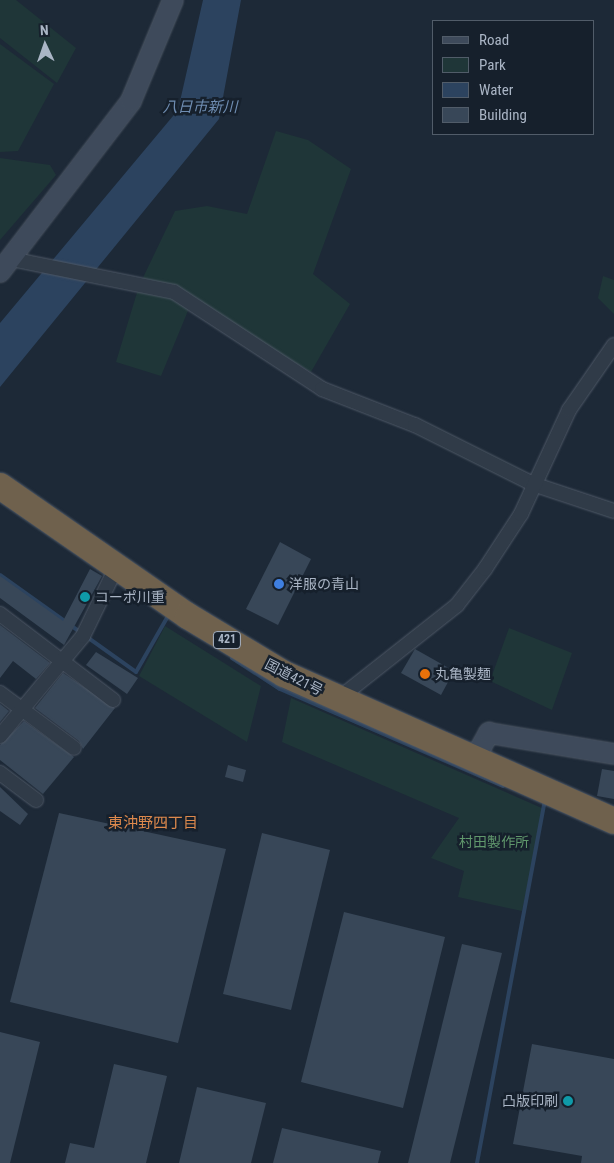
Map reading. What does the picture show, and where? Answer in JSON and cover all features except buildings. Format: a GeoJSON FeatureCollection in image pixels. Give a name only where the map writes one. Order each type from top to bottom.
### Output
{"type":"FeatureCollection","features":[{"type":"Feature","properties":{"kind":"highway","name":"国道421号"},"geometry":{"type":"LineString","coordinates":[[0,486],[116,568],[284,674],[614,821]]}},
{"type":"Feature","properties":{"kind":"street"},"geometry":{"type":"LineString","coordinates":[[173,0],[131,101],[5,265],[174,292],[322,389],[415,425],[533,484],[614,511]]}},
{"type":"Feature","properties":{"kind":"street"},"geometry":{"type":"LineString","coordinates":[[349,702],[348,692],[457,605],[521,514],[533,484],[570,410],[614,345]]}},
{"type":"Feature","properties":{"kind":"street"},"geometry":{"type":"LineString","coordinates":[[0,736],[83,636],[116,568]]}},
{"type":"Feature","properties":{"kind":"street"},"geometry":{"type":"LineString","coordinates":[[0,614],[64,660],[113,700]]}},
{"type":"Feature","properties":{"kind":"street"},"geometry":{"type":"LineString","coordinates":[[0,693],[74,748]]}},
{"type":"Feature","properties":{"kind":"street"},"geometry":{"type":"LineString","coordinates":[[475,758],[490,733],[614,754]]}},
{"type":"Feature","properties":{"kind":"street"},"geometry":{"type":"LineString","coordinates":[[0,772],[36,800]]}},
{"type":"Feature","properties":{"kind":"green space"},"geometry":{"type":"Polygon","coordinates":[[[0,0],[16,0],[76,48],[57,83],[0,38],[0,0]]]}},
{"type":"Feature","properties":{"kind":"green space"},"geometry":{"type":"Polygon","coordinates":[[[0,44],[54,84],[18,151],[0,152],[0,44]]]}},
{"type":"Feature","properties":{"kind":"green space"},"geometry":{"type":"Polygon","coordinates":[[[276,131],[308,140],[351,169],[313,274],[350,304],[311,372],[177,294],[190,306],[161,376],[116,362],[139,286],[175,211],[207,206],[247,214],[276,131]]]}},
{"type":"Feature","properties":{"kind":"green space"},"geometry":{"type":"Polygon","coordinates":[[[0,158],[50,165],[56,175],[0,240],[0,158]]]}},
{"type":"Feature","properties":{"kind":"green space"},"geometry":{"type":"Polygon","coordinates":[[[603,276],[614,280],[614,314],[598,298],[603,276]]]}},
{"type":"Feature","properties":{"kind":"green space"},"geometry":{"type":"Polygon","coordinates":[[[165,626],[261,686],[247,742],[139,676],[165,626]]]}},
{"type":"Feature","properties":{"kind":"green space"},"geometry":{"type":"Polygon","coordinates":[[[509,628],[572,653],[552,710],[490,681],[509,628]]]}},
{"type":"Feature","properties":{"kind":"green space","name":"村田製作所"},"geometry":{"type":"Polygon","coordinates":[[[291,698],[544,809],[522,911],[458,897],[464,871],[431,858],[459,818],[282,742],[291,698]]]}},
{"type":"Feature","properties":{"kind":"water","name":"八日市新川"},"geometry":{"type":"Polygon","coordinates":[[[203,0],[241,0],[219,119],[0,387],[0,323],[178,110],[203,0]]]}},
{"type":"Feature","properties":{"kind":"waterway"},"geometry":{"type":"LineString","coordinates":[[0,575],[136,672],[168,616]]}},
{"type":"Feature","properties":{"kind":"waterway"},"geometry":{"type":"LineString","coordinates":[[232,658],[280,689],[503,786]]}},
{"type":"Feature","properties":{"kind":"waterway"},"geometry":{"type":"LineString","coordinates":[[477,1163],[544,804]]}},
{"type":"Feature","properties":{"kind":"place","name":"洋服の青山"},"geometry":{"type":"Point","coordinates":[279,584]}},
{"type":"Feature","properties":{"kind":"place","name":"コーポ川重"},"geometry":{"type":"Point","coordinates":[85,597]}},
{"type":"Feature","properties":{"kind":"place","name":"丸亀製麺"},"geometry":{"type":"Point","coordinates":[425,674]}},
{"type":"Feature","properties":{"kind":"place","name":"凸版印刷"},"geometry":{"type":"Point","coordinates":[568,1101]}},
{"type":"Feature","properties":{"kind":"district","name":"東沖野四丁目"},"geometry":{"type":"Point","coordinates":[153,824]}}]}
